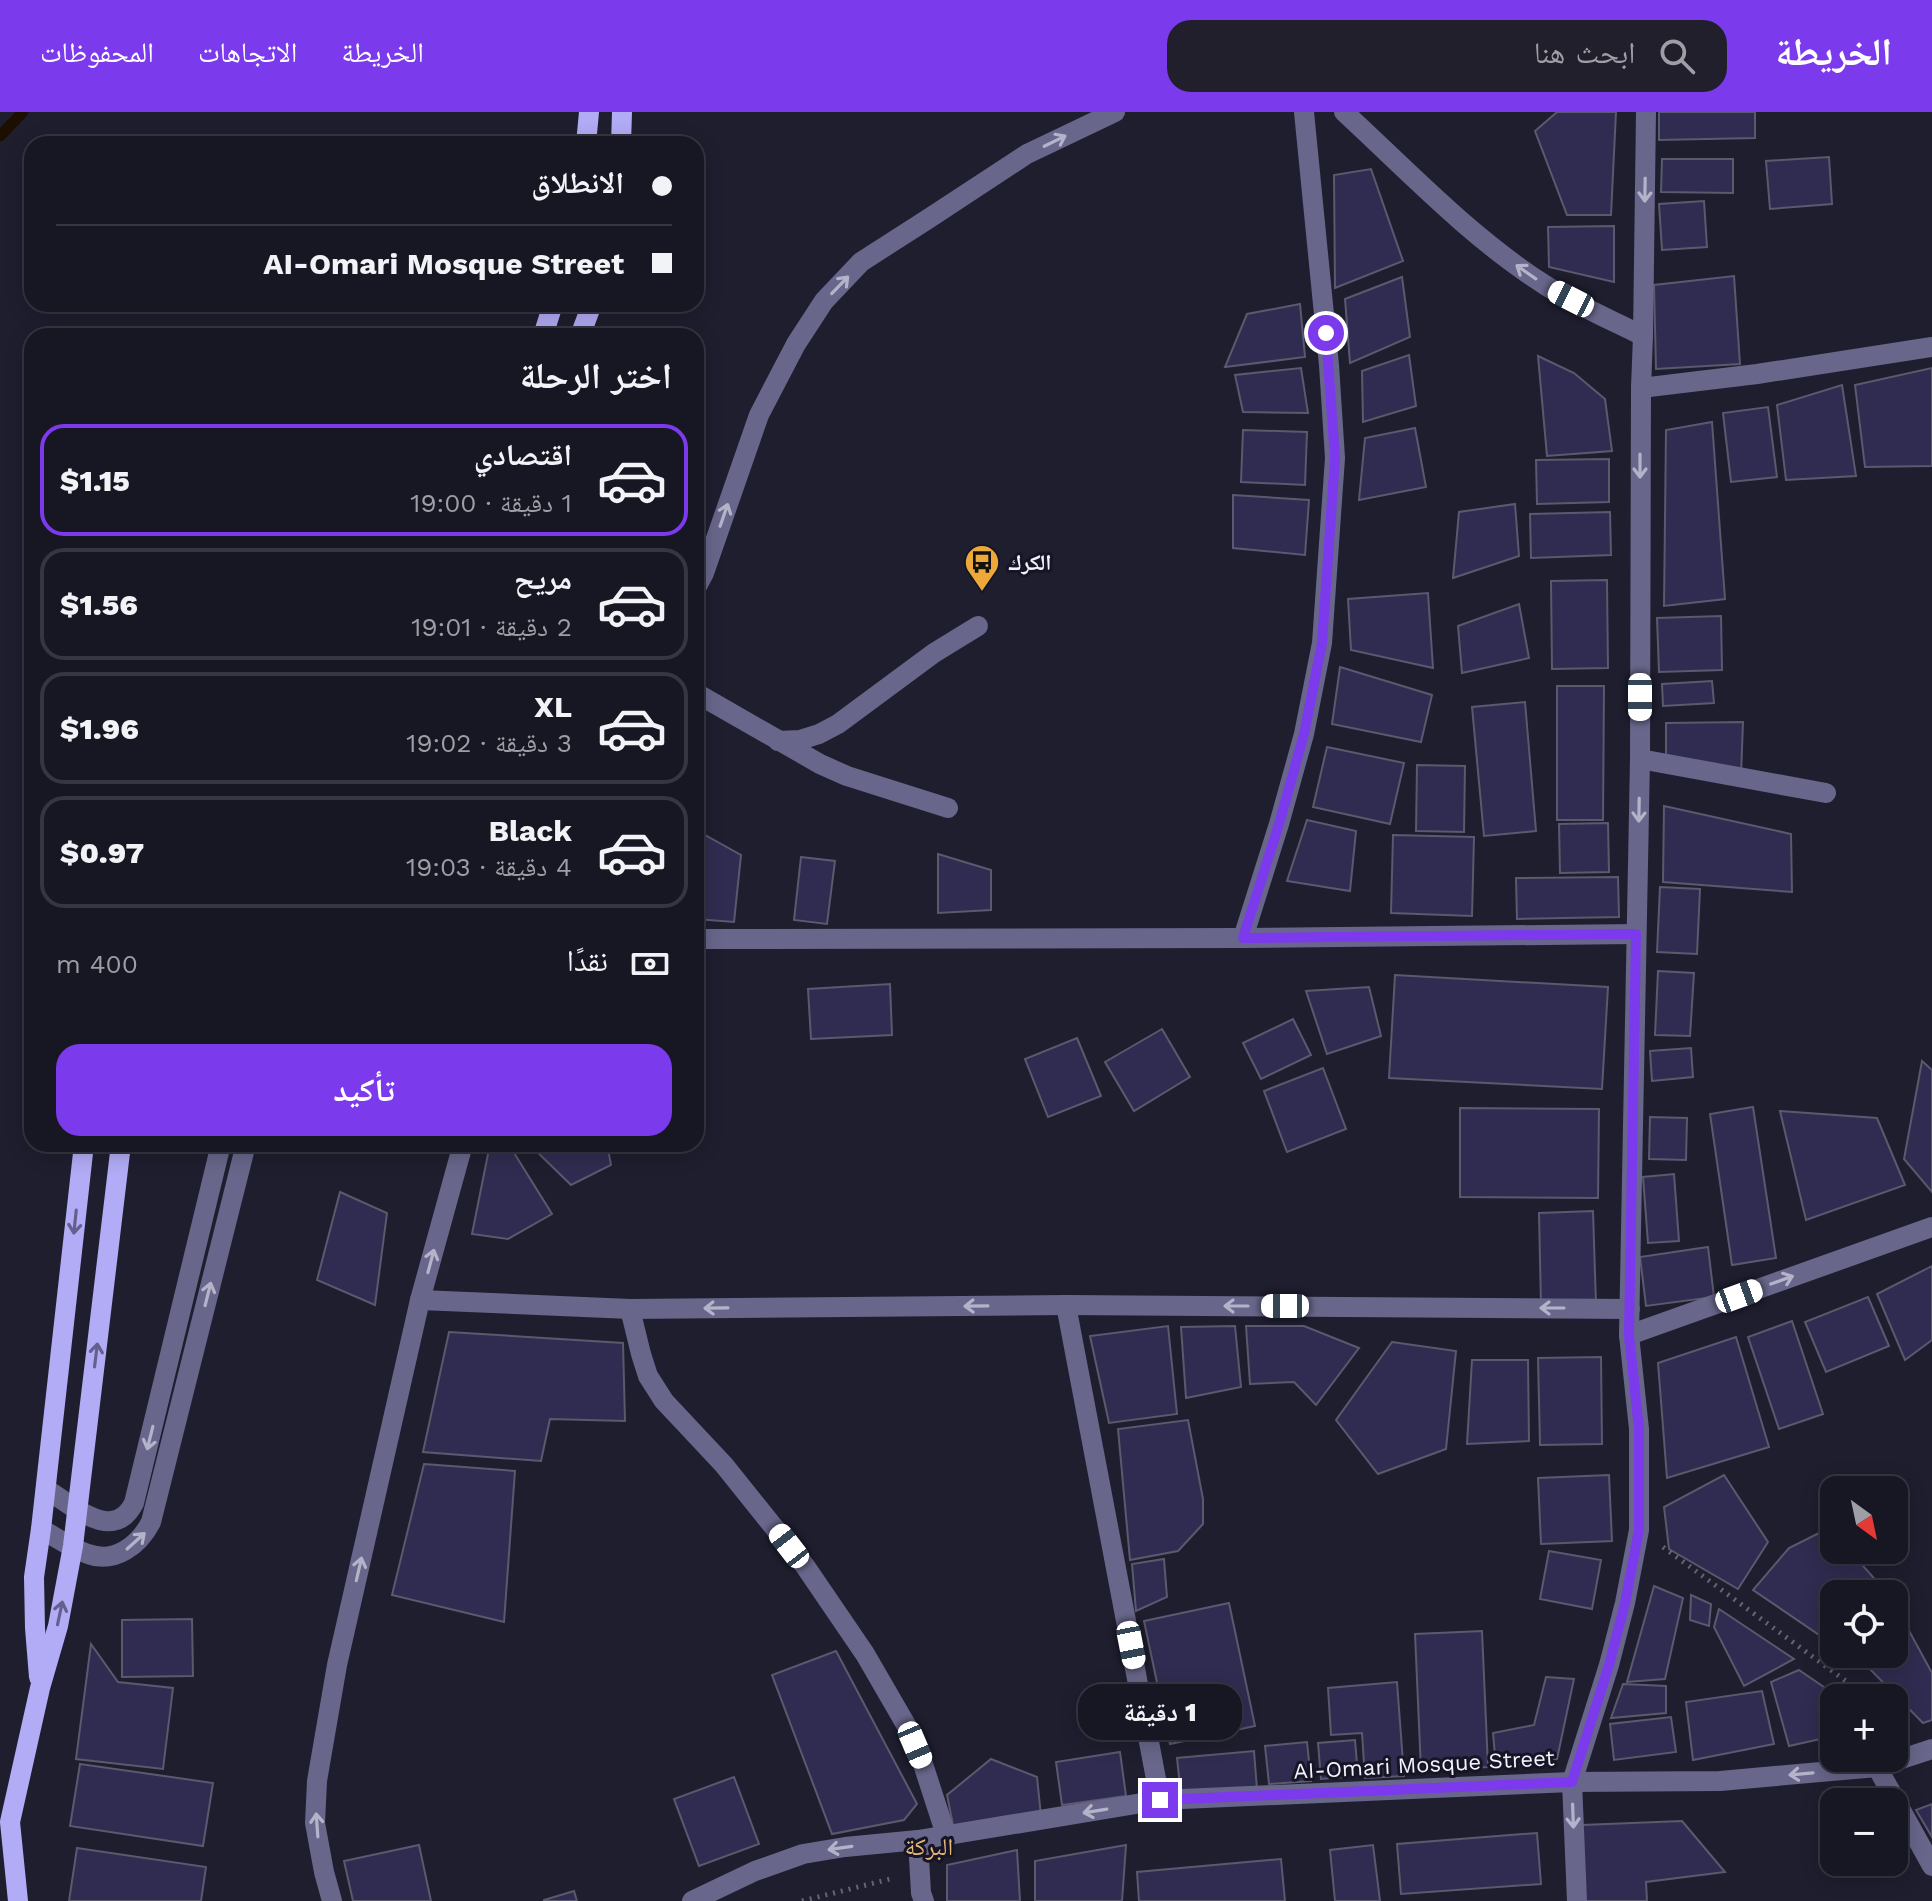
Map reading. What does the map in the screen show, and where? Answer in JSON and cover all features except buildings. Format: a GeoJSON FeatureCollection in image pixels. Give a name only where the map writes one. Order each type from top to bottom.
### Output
{"type":"FeatureCollection","features":[{"type":"Feature","properties":{"kind":"main road"},"geometry":{"type":"LineString","coordinates":[[587,136],[589,112]]}},
{"type":"Feature","properties":{"kind":"main road"},"geometry":{"type":"LineString","coordinates":[[621,136],[622,112]]}},
{"type":"Feature","properties":{"kind":"main road"},"geometry":{"type":"LineString","coordinates":[[40,1688],[34,1577],[83,1152]]}},
{"type":"Feature","properties":{"kind":"main road"},"geometry":{"type":"LineString","coordinates":[[18,1901],[10,1822],[40,1688],[58,1626],[73,1546],[120,1152]]}},
{"type":"Feature","properties":{"kind":"street"},"geometry":{"type":"LineString","coordinates":[[704,573],[759,415],[796,344],[824,301],[861,262],[1027,154],[1115,112]]}},
{"type":"Feature","properties":{"kind":"street"},"geometry":{"type":"LineString","coordinates":[[1243,938],[1304,734],[1322,643],[1335,458],[1304,112]]}},
{"type":"Feature","properties":{"kind":"street"},"geometry":{"type":"LineString","coordinates":[[1344,112],[1464,223],[1520,268],[1547,287],[1643,336]]}},
{"type":"Feature","properties":{"kind":"street"},"geometry":{"type":"LineString","coordinates":[[1577,1901],[1572,1782],[1609,1665],[1639,1530],[1639,1429],[1629,1335],[1640,759],[1641,388],[1646,112]]}},
{"type":"Feature","properties":{"kind":"street"},"geometry":{"type":"LineString","coordinates":[[1641,388],[1932,347]]}},
{"type":"Feature","properties":{"kind":"street"},"geometry":{"type":"LineString","coordinates":[[778,741],[800,740],[838,724],[934,653],[978,626]]}},
{"type":"Feature","properties":{"kind":"street"},"geometry":{"type":"LineString","coordinates":[[704,698],[820,764],[847,776],[948,808]]}},
{"type":"Feature","properties":{"kind":"street"},"geometry":{"type":"LineString","coordinates":[[1640,759],[1826,793]]}},
{"type":"Feature","properties":{"kind":"street"},"geometry":{"type":"LineString","coordinates":[[704,939],[1636,934]]}},
{"type":"Feature","properties":{"kind":"street"},"geometry":{"type":"LineString","coordinates":[[46,1489],[104,1522],[123,1518],[130,1512],[219,1152]]}},
{"type":"Feature","properties":{"kind":"street"},"geometry":{"type":"LineString","coordinates":[[41,1529],[88,1555],[104,1557],[119,1554],[144,1536],[151,1522],[244,1152]]}},
{"type":"Feature","properties":{"kind":"street"},"geometry":{"type":"LineString","coordinates":[[332,1901],[315,1823],[317,1781],[337,1665],[420,1300],[461,1152]]}},
{"type":"Feature","properties":{"kind":"street"},"geometry":{"type":"LineString","coordinates":[[1629,1335],[1932,1227]]}},
{"type":"Feature","properties":{"kind":"street"},"geometry":{"type":"LineString","coordinates":[[420,1300],[630,1309],[1066,1305],[1630,1309]]}},
{"type":"Feature","properties":{"kind":"street"},"geometry":{"type":"LineString","coordinates":[[1066,1305],[1160,1800]]}},
{"type":"Feature","properties":{"kind":"street"},"geometry":{"type":"LineString","coordinates":[[630,1309],[648,1376],[664,1401],[733,1476],[805,1566],[865,1654],[909,1730],[946,1835]]}},
{"type":"Feature","properties":{"kind":"street","name":"AI-Omari Mosque Street"},"geometry":{"type":"LineString","coordinates":[[1908,1757],[1932,1749]]}},
{"type":"Feature","properties":{"kind":"street","name":"AI-Omari Mosque Street"},"geometry":{"type":"LineString","coordinates":[[692,1901],[755,1871],[803,1854],[918,1840],[1160,1800],[1572,1782],[1720,1781],[1821,1772]]}},
{"type":"Feature","properties":{"kind":"street"},"geometry":{"type":"LineString","coordinates":[[1880,1772],[1932,1866]]}},
{"type":"Feature","properties":{"kind":"street"},"geometry":{"type":"LineString","coordinates":[[918,1840],[924,1901]]}},
{"type":"Feature","properties":{"kind":"path"},"geometry":{"type":"LineString","coordinates":[[1639,1530],[1850,1684]]}},
{"type":"Feature","properties":{"kind":"path"},"geometry":{"type":"LineString","coordinates":[[802,1901],[919,1871]]}},
{"type":"Feature","properties":{"kind":"waterway"},"geometry":{"type":"LineString","coordinates":[[0,136],[23,112]]}},
{"type":"Feature","properties":{"kind":"place","name":"الكرك"},"geometry":{"type":"Point","coordinates":[982,593]}},
{"type":"Feature","properties":{"kind":"district","name":"البركة"},"geometry":{"type":"Point","coordinates":[929,1847]}},
{"type":"Feature","properties":{"kind":"route"},"geometry":{"type":"LineString","coordinates":[[1160,1800],[1572,1782],[1609,1665],[1639,1530],[1639,1429],[1629,1335],[1636,934],[1243,938],[1304,734],[1322,643],[1335,458],[1326,333]]}}]}
